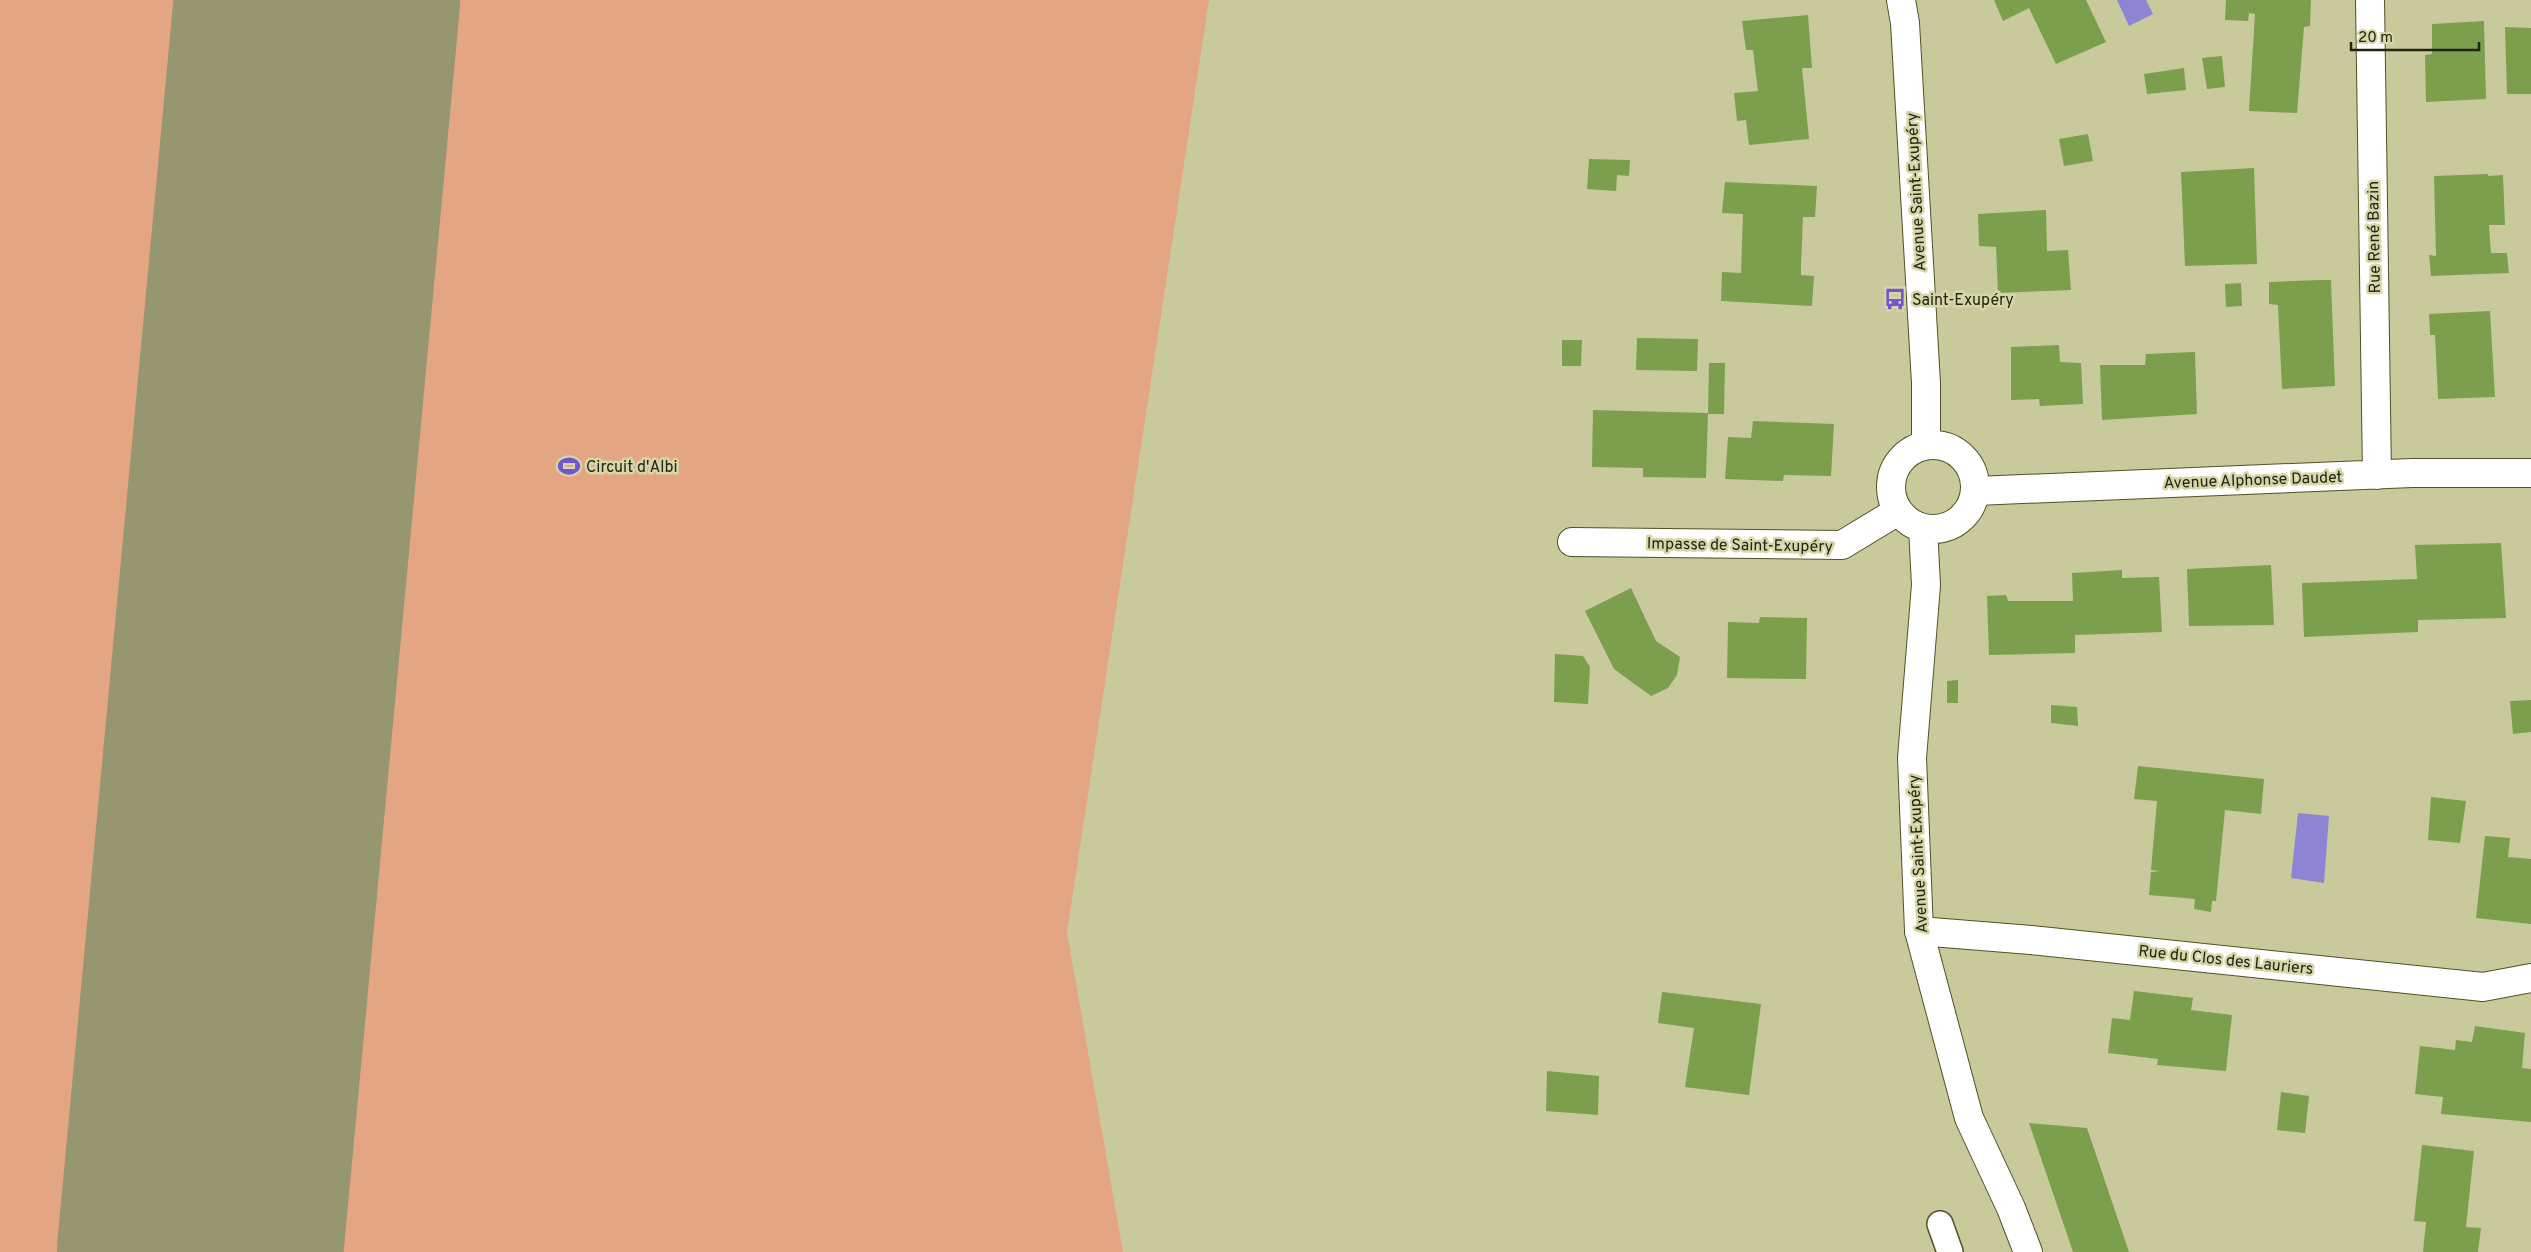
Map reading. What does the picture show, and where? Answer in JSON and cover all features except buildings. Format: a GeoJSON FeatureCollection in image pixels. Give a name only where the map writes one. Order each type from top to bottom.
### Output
{"type":"FeatureCollection","features":[{"type":"Feature","properties":{"kind":"street","name":"Avenue Saint-Exupéry"},"geometry":{"type":"LineString","coordinates":[[1901,0],[1905,23],[1926,382],[1926,445]]}},
{"type":"Feature","properties":{"kind":"street","name":"Rue René Bazin"},"geometry":{"type":"LineString","coordinates":[[2370,0],[2376,475]]}},
{"type":"Feature","properties":{"kind":"street"},"geometry":{"type":"LineString","coordinates":[[1926,445],[1945,447],[1962,456],[1975,478],[1976,491],[1972,505],[1964,517],[1951,526],[1937,530],[1923,528],[1905,519],[1898,511],[1892,498],[1891,484],[1895,471],[1902,459],[1913,450],[1926,445]]}},
{"type":"Feature","properties":{"kind":"street","name":"Avenue Alphonse Daudet"},"geometry":{"type":"LineString","coordinates":[[1976,491],[2376,475],[2531,473]]}},
{"type":"Feature","properties":{"kind":"street","name":"Impasse de Saint-Exupéry"},"geometry":{"type":"LineString","coordinates":[[1572,542],[1842,545],[1898,511]]}},
{"type":"Feature","properties":{"kind":"street","name":"Avenue Saint-Exupéry"},"geometry":{"type":"LineString","coordinates":[[1923,528],[1926,585],[1912,758],[1919,931],[1969,1118],[2011,1208],[2028,1252]]}},
{"type":"Feature","properties":{"kind":"street","name":"Rue du Clos des Lauriers"},"geometry":{"type":"LineString","coordinates":[[1919,931],[2041,941],[2483,986],[2531,978]]}},
{"type":"Feature","properties":{"kind":"lane"},"geometry":{"type":"LineString","coordinates":[[1940,1224],[1950,1252]]}},
{"type":"Feature","properties":{"kind":"shaded area","name":"Circuit d'Albi"},"geometry":{"type":"Polygon","coordinates":[[[0,0],[1209,0],[1067,932],[1123,1252],[0,1252],[0,0]]]}},
{"type":"Feature","properties":{"kind":"shaded area"},"geometry":{"type":"Polygon","coordinates":[[[2117,0],[2146,0],[2153,14],[2129,26],[2117,0]]]}},
{"type":"Feature","properties":{"kind":"shaded area"},"geometry":{"type":"Polygon","coordinates":[[[2298,813],[2329,816],[2324,883],[2291,878],[2298,813]]]}},
{"type":"Feature","properties":{"kind":"runway"},"geometry":{"type":"LineString","coordinates":[[200,1252],[317,0]]}},
{"type":"Feature","properties":{"kind":"place","name":"Saint-Exupéry"},"geometry":{"type":"Point","coordinates":[1895,299]}},
{"type":"Feature","properties":{"kind":"place","name":"Circuit d'Albi"},"geometry":{"type":"Point","coordinates":[569,466]}}]}
